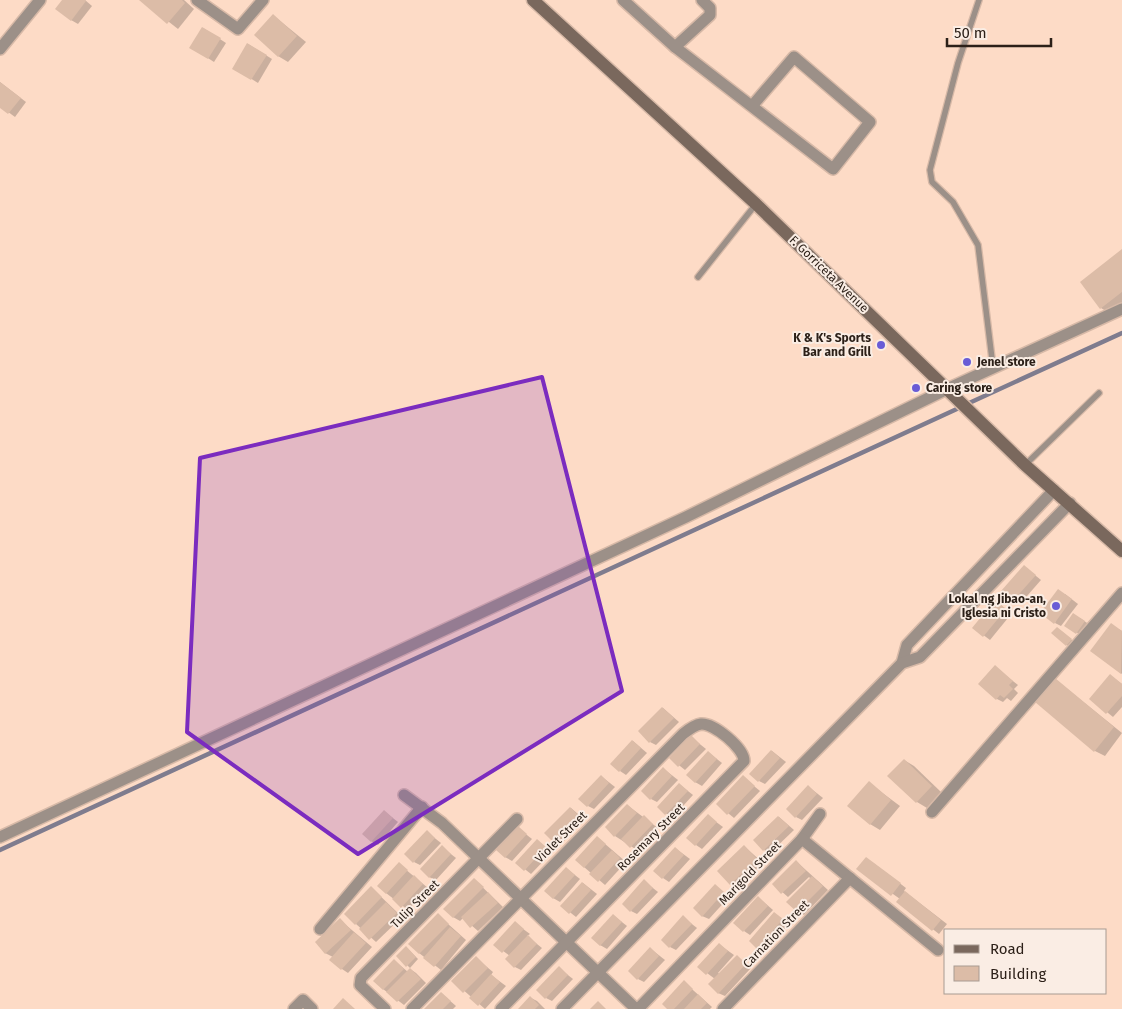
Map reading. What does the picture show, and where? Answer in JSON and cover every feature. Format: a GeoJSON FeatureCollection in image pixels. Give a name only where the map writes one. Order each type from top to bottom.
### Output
{"type":"FeatureCollection","features":[{"type":"Feature","properties":{"kind":"main road","name":"F. Gorriceta Avenue"},"geometry":{"type":"LineString","coordinates":[[534,0],[756,204],[1025,465],[1122,550]]}},
{"type":"Feature","properties":{"kind":"street"},"geometry":{"type":"LineString","coordinates":[[0,49],[40,0]]}},
{"type":"Feature","properties":{"kind":"street"},"geometry":{"type":"LineString","coordinates":[[197,0],[238,28],[263,0]]}},
{"type":"Feature","properties":{"kind":"street"},"geometry":{"type":"LineString","coordinates":[[623,0],[675,47],[833,169],[870,122],[794,57],[752,106]]}},
{"type":"Feature","properties":{"kind":"street"},"geometry":{"type":"LineString","coordinates":[[675,47],[710,15],[710,8],[702,0]]}},
{"type":"Feature","properties":{"kind":"street"},"geometry":{"type":"LineString","coordinates":[[0,837],[686,518],[947,389],[1122,309]]}},
{"type":"Feature","properties":{"kind":"street"},"geometry":{"type":"LineString","coordinates":[[902,663],[907,645],[1054,490]]}},
{"type":"Feature","properties":{"kind":"street"},"geometry":{"type":"LineString","coordinates":[[562,1009],[902,663],[920,657],[1070,503]]}},
{"type":"Feature","properties":{"kind":"street"},"geometry":{"type":"LineString","coordinates":[[932,812],[1122,593]]}},
{"type":"Feature","properties":{"kind":"street","name":"Violet Street"},"geometry":{"type":"LineString","coordinates":[[412,1009],[520,898],[692,727],[700,724],[711,725],[739,748]]}},
{"type":"Feature","properties":{"kind":"street","name":"Rosemary Street"},"geometry":{"type":"LineString","coordinates":[[566,943],[744,762],[739,748]]}},
{"type":"Feature","properties":{"kind":"street"},"geometry":{"type":"LineString","coordinates":[[404,795],[422,807],[479,858],[637,1009]]}},
{"type":"Feature","properties":{"kind":"street"},"geometry":{"type":"LineString","coordinates":[[320,929],[422,807]]}},
{"type":"Feature","properties":{"kind":"street","name":"Marigold Street"},"geometry":{"type":"LineString","coordinates":[[637,1009],[802,839],[820,814]]}},
{"type":"Feature","properties":{"kind":"street","name":"Tulip Street"},"geometry":{"type":"LineString","coordinates":[[385,1009],[360,985],[360,978],[517,819]]}},
{"type":"Feature","properties":{"kind":"street"},"geometry":{"type":"LineString","coordinates":[[802,839],[938,950]]}},
{"type":"Feature","properties":{"kind":"street","name":"Carnation Street"},"geometry":{"type":"LineString","coordinates":[[722,1009],[850,878]]}},
{"type":"Feature","properties":{"kind":"street"},"geometry":{"type":"LineString","coordinates":[[501,1009],[566,943]]}},
{"type":"Feature","properties":{"kind":"street"},"geometry":{"type":"LineString","coordinates":[[294,1009],[303,1000],[312,1009]]}},
{"type":"Feature","properties":{"kind":"lane"},"geometry":{"type":"LineString","coordinates":[[979,0],[953,79],[930,170],[930,177],[932,182],[953,202],[978,245],[993,367]]}},
{"type":"Feature","properties":{"kind":"lane"},"geometry":{"type":"LineString","coordinates":[[698,277],[756,204]]}},
{"type":"Feature","properties":{"kind":"lane"},"geometry":{"type":"LineString","coordinates":[[1025,465],[1099,393]]}},
{"type":"Feature","properties":{"kind":"highlighted area"},"geometry":{"type":"Polygon","coordinates":[[[542,377],[622,691],[358,854],[187,732],[200,458],[542,377]]]}},
{"type":"Feature","properties":{"kind":"building"},"geometry":{"type":"Polygon","coordinates":[[[62,0],[86,1],[71,21],[55,9],[62,0]]]}},
{"type":"Feature","properties":{"kind":"building"},"geometry":{"type":"Polygon","coordinates":[[[139,0],[182,0],[185,3],[167,24],[139,0]]]}},
{"type":"Feature","properties":{"kind":"building"},"geometry":{"type":"Polygon","coordinates":[[[273,14],[297,36],[278,57],[254,35],[273,14]]]}},
{"type":"Feature","properties":{"kind":"building"},"geometry":{"type":"Polygon","coordinates":[[[202,27],[221,38],[208,59],[189,48],[202,27]]]}},
{"type":"Feature","properties":{"kind":"building"},"geometry":{"type":"Polygon","coordinates":[[[247,43],[267,55],[251,80],[232,69],[247,43]]]}},
{"type":"Feature","properties":{"kind":"building"},"geometry":{"type":"Polygon","coordinates":[[[0,82],[21,98],[8,114],[0,108],[0,82]]]}},
{"type":"Feature","properties":{"kind":"building"},"geometry":{"type":"Polygon","coordinates":[[[1122,249],[1122,292],[1100,309],[1080,282],[1122,249]]]}},
{"type":"Feature","properties":{"kind":"building"},"geometry":{"type":"Polygon","coordinates":[[[1024,565],[1036,575],[1013,601],[1001,591],[1024,565]]]}},
{"type":"Feature","properties":{"kind":"building","name":"Lokal ng Jibao-an, Iglesia ni Cristo"},"geometry":{"type":"Polygon","coordinates":[[[1058,589],[1072,599],[1054,624],[1040,613],[1058,589]]]}},
{"type":"Feature","properties":{"kind":"building"},"geometry":{"type":"Polygon","coordinates":[[[995,600],[1006,609],[983,637],[972,628],[995,600]]]}},
{"type":"Feature","properties":{"kind":"building"},"geometry":{"type":"Polygon","coordinates":[[[1073,613],[1085,621],[1076,634],[1064,626],[1073,613]]]}},
{"type":"Feature","properties":{"kind":"building"},"geometry":{"type":"Polygon","coordinates":[[[1111,623],[1122,631],[1121,674],[1090,651],[1111,623]]]}},
{"type":"Feature","properties":{"kind":"building"},"geometry":{"type":"Polygon","coordinates":[[[1057,627],[1072,639],[1066,646],[1051,633],[1057,627]]]}},
{"type":"Feature","properties":{"kind":"building"},"geometry":{"type":"Polygon","coordinates":[[[995,665],[1013,681],[1009,685],[1013,689],[1004,698],[1000,695],[996,700],[978,684],[995,665]]]}},
{"type":"Feature","properties":{"kind":"building"},"geometry":{"type":"Polygon","coordinates":[[[1110,674],[1122,684],[1122,696],[1106,714],[1089,699],[1110,674]]]}},
{"type":"Feature","properties":{"kind":"building"},"geometry":{"type":"Polygon","coordinates":[[[1055,678],[1114,727],[1094,752],[1035,702],[1055,678]]]}},
{"type":"Feature","properties":{"kind":"building"},"geometry":{"type":"Polygon","coordinates":[[[662,707],[674,718],[649,743],[638,731],[662,707]]]}},
{"type":"Feature","properties":{"kind":"building"},"geometry":{"type":"Polygon","coordinates":[[[691,735],[700,744],[678,767],[669,758],[691,735]]]}},
{"type":"Feature","properties":{"kind":"building"},"geometry":{"type":"Polygon","coordinates":[[[632,740],[641,748],[619,772],[610,764],[632,740]]]}},
{"type":"Feature","properties":{"kind":"building"},"geometry":{"type":"Polygon","coordinates":[[[771,750],[780,758],[758,782],[749,774],[771,750]]]}},
{"type":"Feature","properties":{"kind":"building"},"geometry":{"type":"Polygon","coordinates":[[[708,751],[717,759],[695,783],[686,775],[708,751]]]}},
{"type":"Feature","properties":{"kind":"building"},"geometry":{"type":"Polygon","coordinates":[[[904,759],[932,786],[916,803],[887,776],[904,759]]]}},
{"type":"Feature","properties":{"kind":"building"},"geometry":{"type":"Polygon","coordinates":[[[663,767],[672,776],[650,800],[641,791],[663,767]]]}},
{"type":"Feature","properties":{"kind":"building"},"geometry":{"type":"Polygon","coordinates":[[[601,775],[609,783],[587,807],[578,799],[601,775]]]}},
{"type":"Feature","properties":{"kind":"building"},"geometry":{"type":"Polygon","coordinates":[[[743,775],[755,786],[727,815],[716,804],[743,775]]]}},
{"type":"Feature","properties":{"kind":"building"},"geometry":{"type":"Polygon","coordinates":[[[869,781],[891,800],[870,825],[847,806],[869,781]]]}},
{"type":"Feature","properties":{"kind":"building"},"geometry":{"type":"Polygon","coordinates":[[[679,783],[688,791],[665,815],[657,807],[679,783]]]}},
{"type":"Feature","properties":{"kind":"building"},"geometry":{"type":"Polygon","coordinates":[[[808,785],[817,794],[795,818],[786,809],[808,785]]]}},
{"type":"Feature","properties":{"kind":"building"},"geometry":{"type":"Polygon","coordinates":[[[627,804],[637,813],[614,837],[605,827],[627,804]]]}},
{"type":"Feature","properties":{"kind":"building"},"geometry":{"type":"Polygon","coordinates":[[[570,807],[579,816],[553,842],[544,833],[570,807]]]}},
{"type":"Feature","properties":{"kind":"building"},"geometry":{"type":"Polygon","coordinates":[[[384,810],[393,818],[371,842],[362,834],[384,810]]]}},
{"type":"Feature","properties":{"kind":"building"},"geometry":{"type":"Polygon","coordinates":[[[708,814],[717,822],[695,846],[686,838],[708,814]]]}},
{"type":"Feature","properties":{"kind":"building"},"geometry":{"type":"Polygon","coordinates":[[[644,815],[653,824],[630,848],[621,839],[644,815]]]}},
{"type":"Feature","properties":{"kind":"building"},"geometry":{"type":"Polygon","coordinates":[[[778,816],[789,826],[763,851],[753,840],[778,816]]]}},
{"type":"Feature","properties":{"kind":"building"},"geometry":{"type":"Polygon","coordinates":[[[518,826],[527,834],[505,858],[496,850],[518,826]]]}},
{"type":"Feature","properties":{"kind":"building"},"geometry":{"type":"Polygon","coordinates":[[[427,830],[435,838],[413,863],[404,854],[427,830]]]}},
{"type":"Feature","properties":{"kind":"building"},"geometry":{"type":"Polygon","coordinates":[[[597,836],[606,844],[584,868],[575,860],[597,836]]]}},
{"type":"Feature","properties":{"kind":"building"},"geometry":{"type":"Polygon","coordinates":[[[537,839],[546,847],[524,871],[515,863],[537,839]]]}},
{"type":"Feature","properties":{"kind":"building"},"geometry":{"type":"Polygon","coordinates":[[[442,845],[451,854],[429,878],[420,869],[442,845]]]}},
{"type":"Feature","properties":{"kind":"building"},"geometry":{"type":"Polygon","coordinates":[[[744,845],[757,859],[730,885],[717,871],[744,845]]]}},
{"type":"Feature","properties":{"kind":"building"},"geometry":{"type":"Polygon","coordinates":[[[675,847],[684,855],[662,879],[653,871],[675,847]]]}},
{"type":"Feature","properties":{"kind":"building"},"geometry":{"type":"Polygon","coordinates":[[[612,850],[620,858],[598,882],[589,874],[612,850]]]}},
{"type":"Feature","properties":{"kind":"building"},"geometry":{"type":"Polygon","coordinates":[[[866,857],[901,883],[891,896],[856,869],[866,857]]]}},
{"type":"Feature","properties":{"kind":"building"},"geometry":{"type":"Polygon","coordinates":[[[796,860],[806,871],[781,894],[772,884],[796,860]]]}},
{"type":"Feature","properties":{"kind":"building"},"geometry":{"type":"Polygon","coordinates":[[[399,862],[408,870],[386,894],[377,886],[399,862]]]}},
{"type":"Feature","properties":{"kind":"building"},"geometry":{"type":"Polygon","coordinates":[[[566,867],[575,875],[553,899],[544,891],[566,867]]]}},
{"type":"Feature","properties":{"kind":"building"},"geometry":{"type":"Polygon","coordinates":[[[414,875],[423,884],[401,908],[392,899],[414,875]]]}},
{"type":"Feature","properties":{"kind":"building"},"geometry":{"type":"Polygon","coordinates":[[[812,876],[823,886],[797,912],[786,902],[812,876]]]}},
{"type":"Feature","properties":{"kind":"building"},"geometry":{"type":"Polygon","coordinates":[[[474,878],[484,887],[453,918],[443,909],[474,878]]]}},
{"type":"Feature","properties":{"kind":"building"},"geometry":{"type":"Polygon","coordinates":[[[644,879],[653,888],[630,912],[622,904],[644,879]]]}},
{"type":"Feature","properties":{"kind":"building"},"geometry":{"type":"Polygon","coordinates":[[[582,882],[591,890],[569,914],[560,906],[582,882]]]}},
{"type":"Feature","properties":{"kind":"building"},"geometry":{"type":"Polygon","coordinates":[[[715,884],[724,892],[702,917],[693,908],[715,884]]]}},
{"type":"Feature","properties":{"kind":"building"},"geometry":{"type":"Polygon","coordinates":[[[371,886],[382,897],[355,925],[344,914],[371,886]]]}},
{"type":"Feature","properties":{"kind":"building"},"geometry":{"type":"Polygon","coordinates":[[[905,891],[941,920],[932,931],[896,902],[905,891]]]}},
{"type":"Feature","properties":{"kind":"building"},"geometry":{"type":"Polygon","coordinates":[[[488,892],[498,903],[470,928],[461,917],[488,892]]]}},
{"type":"Feature","properties":{"kind":"building"},"geometry":{"type":"Polygon","coordinates":[[[758,896],[768,906],[743,932],[733,923],[758,896]]]}},
{"type":"Feature","properties":{"kind":"building"},"geometry":{"type":"Polygon","coordinates":[[[386,902],[397,913],[369,940],[359,929],[386,902]]]}},
{"type":"Feature","properties":{"kind":"building"},"geometry":{"type":"Polygon","coordinates":[[[774,912],[783,919],[757,949],[749,941],[774,912]]]}},
{"type":"Feature","properties":{"kind":"building"},"geometry":{"type":"Polygon","coordinates":[[[438,913],[449,924],[419,954],[408,944],[438,913]]]}},
{"type":"Feature","properties":{"kind":"building"},"geometry":{"type":"Polygon","coordinates":[[[613,914],[622,922],[600,946],[591,938],[613,914]]]}},
{"type":"Feature","properties":{"kind":"building"},"geometry":{"type":"Polygon","coordinates":[[[683,915],[692,924],[669,948],[661,940],[683,915]]]}},
{"type":"Feature","properties":{"kind":"building"},"geometry":{"type":"Polygon","coordinates":[[[340,918],[351,930],[325,954],[315,942],[340,918]]]}},
{"type":"Feature","properties":{"kind":"building"},"geometry":{"type":"Polygon","coordinates":[[[515,921],[524,929],[502,953],[493,945],[515,921]]]}},
{"type":"Feature","properties":{"kind":"building"},"geometry":{"type":"Polygon","coordinates":[[[450,927],[461,936],[434,967],[423,958],[450,927]]]}},
{"type":"Feature","properties":{"kind":"building"},"geometry":{"type":"Polygon","coordinates":[[[354,932],[366,943],[341,970],[329,960],[354,932]]]}},
{"type":"Feature","properties":{"kind":"building"},"geometry":{"type":"Polygon","coordinates":[[[528,935],[537,944],[514,968],[505,959],[528,935]]]}},
{"type":"Feature","properties":{"kind":"building"},"geometry":{"type":"Polygon","coordinates":[[[719,943],[728,951],[706,975],[697,967],[719,943]]]}},
{"type":"Feature","properties":{"kind":"building"},"geometry":{"type":"Polygon","coordinates":[[[406,946],[416,957],[406,967],[396,956],[406,946]]]}},
{"type":"Feature","properties":{"kind":"building"},"geometry":{"type":"Polygon","coordinates":[[[650,947],[659,956],[637,980],[628,971],[650,947]]]}},
{"type":"Feature","properties":{"kind":"building"},"geometry":{"type":"Polygon","coordinates":[[[737,955],[746,964],[718,994],[708,984],[737,955]]]}},
{"type":"Feature","properties":{"kind":"building"},"geometry":{"type":"Polygon","coordinates":[[[476,956],[488,968],[463,993],[451,981],[476,956]]]}},
{"type":"Feature","properties":{"kind":"building"},"geometry":{"type":"Polygon","coordinates":[[[394,959],[404,969],[383,990],[373,981],[394,959]]]}},
{"type":"Feature","properties":{"kind":"building"},"geometry":{"type":"Polygon","coordinates":[[[559,966],[568,975],[545,999],[536,990],[559,966]]]}},
{"type":"Feature","properties":{"kind":"building"},"geometry":{"type":"Polygon","coordinates":[[[410,968],[421,979],[397,1002],[386,992],[410,968]]]}},
{"type":"Feature","properties":{"kind":"building"},"geometry":{"type":"Polygon","coordinates":[[[491,974],[500,982],[478,1006],[469,998],[491,974]]]}},
{"type":"Feature","properties":{"kind":"building"},"geometry":{"type":"Polygon","coordinates":[[[684,980],[693,989],[674,1009],[667,1009],[662,1004],[684,980]]]}},
{"type":"Feature","properties":{"kind":"building"},"geometry":{"type":"Polygon","coordinates":[[[441,992],[451,1001],[443,1009],[424,1009],[441,992]]]}},
{"type":"Feature","properties":{"kind":"building"},"geometry":{"type":"Polygon","coordinates":[[[698,994],[707,1003],[701,1009],[684,1009],[698,994]]]}},
{"type":"Feature","properties":{"kind":"building"},"geometry":{"type":"Polygon","coordinates":[[[530,996],[539,1005],[535,1009],[518,1009],[530,996]]]}},
{"type":"Feature","properties":{"kind":"building"},"geometry":{"type":"Polygon","coordinates":[[[343,998],[355,1009],[333,1009],[343,998]]]}},
{"type":"Feature","properties":{"kind":"building"},"geometry":{"type":"Polygon","coordinates":[[[598,1001],[606,1009],[590,1009],[598,1001]]]}},
{"type":"Feature","properties":{"kind":"waterway"},"geometry":{"type":"LineString","coordinates":[[967,404],[1122,333]]}},
{"type":"Feature","properties":{"kind":"waterway"},"geometry":{"type":"LineString","coordinates":[[0,850],[959,408]]}},
{"type":"Feature","properties":{"kind":"place","name":"K & K's Sports Bar and Grill"},"geometry":{"type":"Point","coordinates":[881,345]}},
{"type":"Feature","properties":{"kind":"place","name":"Jenel store"},"geometry":{"type":"Point","coordinates":[967,362]}},
{"type":"Feature","properties":{"kind":"place","name":"Caring store"},"geometry":{"type":"Point","coordinates":[916,388]}},
{"type":"Feature","properties":{"kind":"place","name":"Lokal ng Jibao-an, Iglesia ni Cristo"},"geometry":{"type":"Point","coordinates":[1056,606]}}]}
